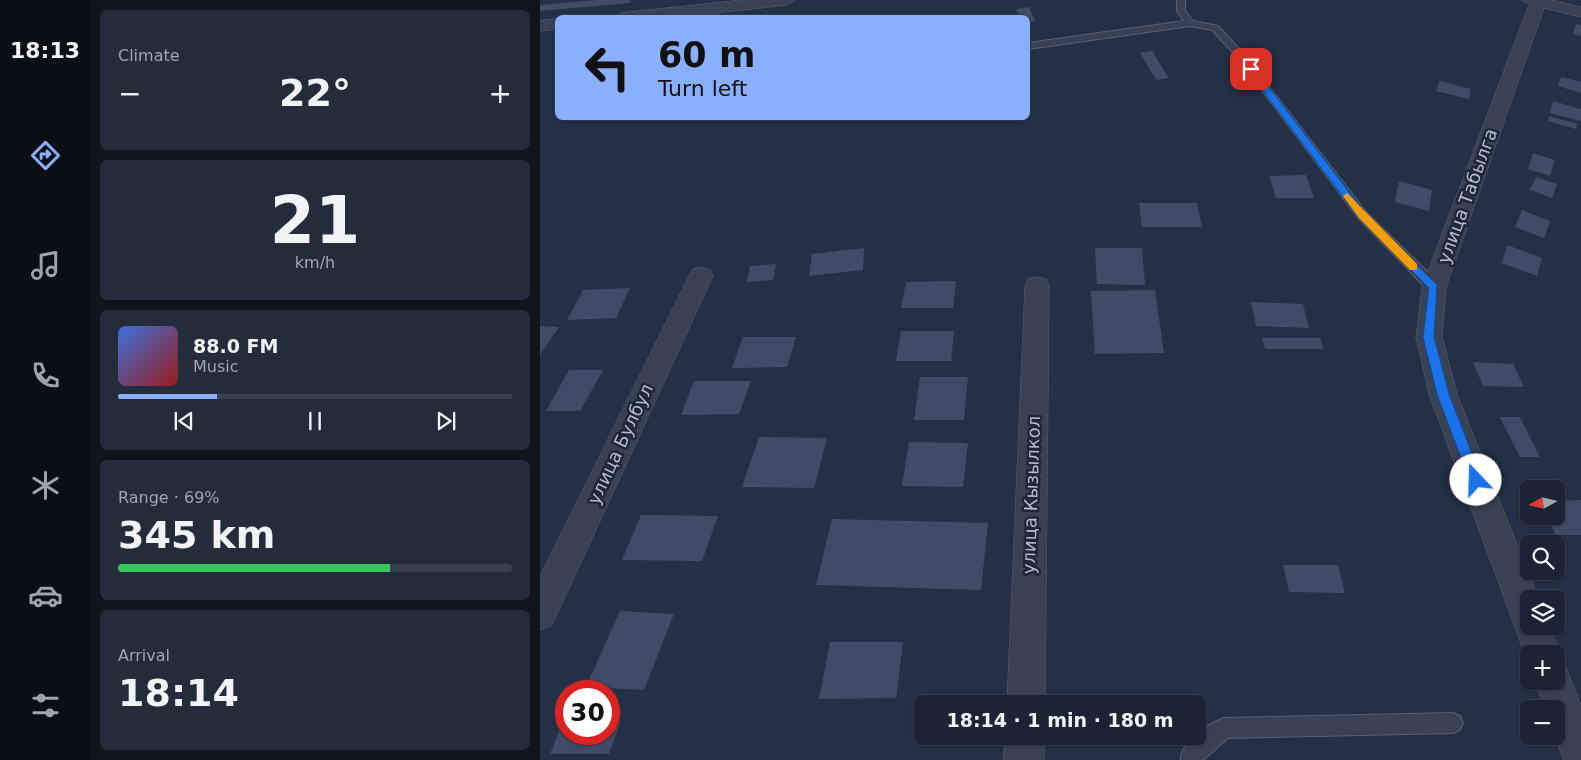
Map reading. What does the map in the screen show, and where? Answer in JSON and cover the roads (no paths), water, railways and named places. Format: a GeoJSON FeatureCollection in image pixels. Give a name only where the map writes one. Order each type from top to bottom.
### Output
{"type":"FeatureCollection","features":[{"type":"Feature","properties":{"kind":"street"},"geometry":{"type":"LineString","coordinates":[[649,15],[787,0]]}},
{"type":"Feature","properties":{"kind":"street"},"geometry":{"type":"LineString","coordinates":[[1534,1],[1581,12]]}},
{"type":"Feature","properties":{"kind":"street","name":"улица Табылга"},"geometry":{"type":"LineString","coordinates":[[1520,595],[1443,394],[1429,337],[1434,287],[1534,1]]}},
{"type":"Feature","properties":{"kind":"street"},"geometry":{"type":"LineString","coordinates":[[540,26],[555,24]]}},
{"type":"Feature","properties":{"kind":"street","name":"улица Булбул"},"geometry":{"type":"LineString","coordinates":[[540,613],[701,276]]}},
{"type":"Feature","properties":{"kind":"street","name":"улица Кызылкол"},"geometry":{"type":"LineString","coordinates":[[1026,695],[1037,286]]}},
{"type":"Feature","properties":{"kind":"street"},"geometry":{"type":"LineString","coordinates":[[1556,690],[1581,755]]}},
{"type":"Feature","properties":{"kind":"street"},"geometry":{"type":"LineString","coordinates":[[1024,760],[1025,745]]}},
{"type":"Feature","properties":{"kind":"lane"},"geometry":{"type":"LineString","coordinates":[[1181,0],[1181,11],[1190,23]]}},
{"type":"Feature","properties":{"kind":"lane"},"geometry":{"type":"LineString","coordinates":[[1030,46],[1190,23],[1215,28],[1240,55],[1363,216],[1434,287]]}},
{"type":"Feature","properties":{"kind":"lane"},"geometry":{"type":"LineString","coordinates":[[1192,760],[1191,754],[1224,728],[1454,724]]}}]}
